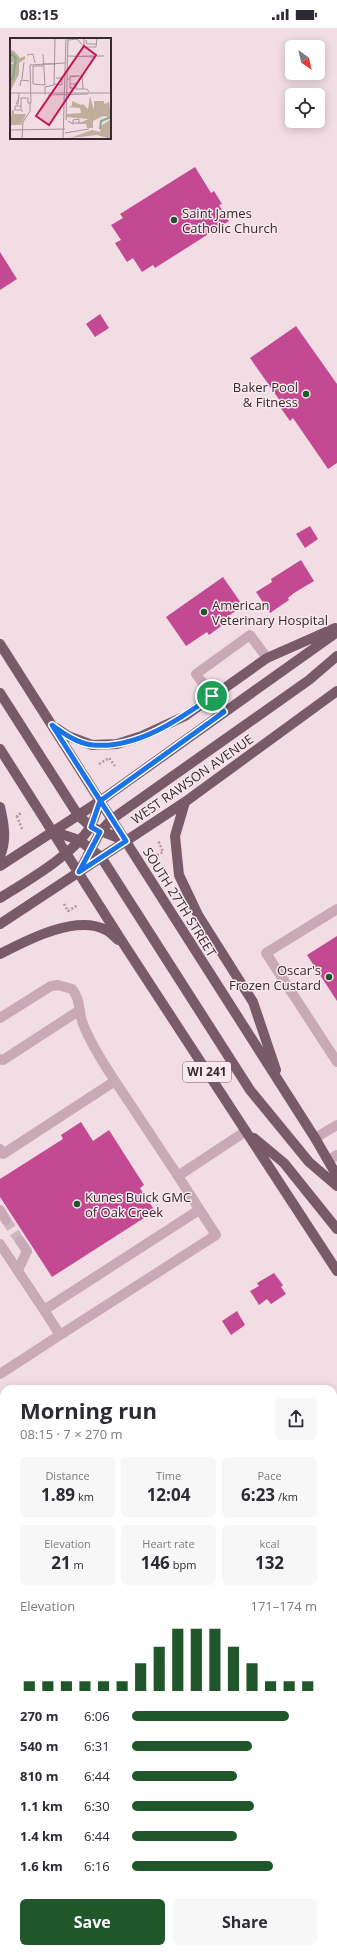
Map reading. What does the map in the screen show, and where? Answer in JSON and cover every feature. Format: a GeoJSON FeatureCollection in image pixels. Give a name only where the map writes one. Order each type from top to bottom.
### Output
{"type":"FeatureCollection","features":[{"type":"Feature","properties":{"kind":"main road"},"geometry":{"type":"LineString","coordinates":[[52,725],[68,736],[92,745],[117,744],[142,736],[165,727],[185,716],[267,658],[337,627]]}},
{"type":"Feature","properties":{"kind":"main road"},"geometry":{"type":"LineString","coordinates":[[0,866],[100,801],[337,632]]}},
{"type":"Feature","properties":{"kind":"main road","name":"SOUTH 27TH STREET"},"geometry":{"type":"LineString","coordinates":[[0,644],[315,1138],[333,1157],[337,1176]]}},
{"type":"Feature","properties":{"kind":"main road"},"geometry":{"type":"LineString","coordinates":[[79,872],[100,832],[112,819],[309,680],[337,656]]}},
{"type":"Feature","properties":{"kind":"main road","name":"WEST RAWSON AVENUE"},"geometry":{"type":"LineString","coordinates":[[0,924],[185,802],[337,691]]}},
{"type":"Feature","properties":{"kind":"main road"},"geometry":{"type":"LineString","coordinates":[[0,693],[78,815],[91,827],[100,832],[126,841]]}},
{"type":"Feature","properties":{"kind":"main road","name":"WI 241"},"geometry":{"type":"LineString","coordinates":[[0,749],[125,946],[337,1271]]}},
{"type":"Feature","properties":{"kind":"main road"},"geometry":{"type":"LineString","coordinates":[[0,898],[66,852],[80,840],[91,827],[100,801]]}},
{"type":"Feature","properties":{"kind":"main road"},"geometry":{"type":"LineString","coordinates":[[185,802],[175,836],[179,875],[198,915],[253,1002],[281,1085]]}},
{"type":"Feature","properties":{"kind":"main road"},"geometry":{"type":"LineString","coordinates":[[0,807],[5,835],[4,848],[0,856]]}},
{"type":"Feature","properties":{"kind":"main road"},"geometry":{"type":"LineString","coordinates":[[52,831],[80,840],[101,857],[250,1090],[309,1162],[337,1186]]}},
{"type":"Feature","properties":{"kind":"main road"},"geometry":{"type":"LineString","coordinates":[[0,954],[39,936],[82,926],[95,926],[106,930],[125,946]]}},
{"type":"Feature","properties":{"kind":"main road"},"geometry":{"type":"LineString","coordinates":[[246,1131],[284,1163],[337,1229]]}},
{"type":"Feature","properties":{"kind":"lane"},"geometry":{"type":"LineString","coordinates":[[224,712],[196,674],[250,635],[267,658]]}},
{"type":"Feature","properties":{"kind":"lane"},"geometry":{"type":"LineString","coordinates":[[337,909],[266,953],[337,1062]]}},
{"type":"Feature","properties":{"kind":"lane"},"geometry":{"type":"LineString","coordinates":[[0,1018],[43,990],[58,985],[72,989],[80,1001],[80,1010],[83,1023],[98,1056],[216,1235],[0,1374]]}},
{"type":"Feature","properties":{"kind":"lane"},"geometry":{"type":"LineString","coordinates":[[0,1059],[3,1060],[80,1010]]}},
{"type":"Feature","properties":{"kind":"lane"},"geometry":{"type":"LineString","coordinates":[[1,1153],[115,1081]]}},
{"type":"Feature","properties":{"kind":"lane"},"geometry":{"type":"LineString","coordinates":[[315,1138],[337,1125]]}},
{"type":"Feature","properties":{"kind":"lane"},"geometry":{"type":"LineString","coordinates":[[178,1176],[246,1131]]}},
{"type":"Feature","properties":{"kind":"lane"},"geometry":{"type":"LineString","coordinates":[[0,1210],[6,1220]]}},
{"type":"Feature","properties":{"kind":"lane"},"geometry":{"type":"LineString","coordinates":[[44,1310],[199,1210]]}},
{"type":"Feature","properties":{"kind":"lane"},"geometry":{"type":"LineString","coordinates":[[18,1270],[27,1251],[20,1241]]}},
{"type":"Feature","properties":{"kind":"lane"},"geometry":{"type":"LineString","coordinates":[[0,1244],[60,1335]]}},
{"type":"Feature","properties":{"kind":"path"},"geometry":{"type":"LineString","coordinates":[[99,764],[110,758],[115,766]]}},
{"type":"Feature","properties":{"kind":"path"},"geometry":{"type":"LineString","coordinates":[[21,813],[17,816],[22,829]]}},
{"type":"Feature","properties":{"kind":"path"},"geometry":{"type":"LineString","coordinates":[[157,855],[163,852],[158,840]]}},
{"type":"Feature","properties":{"kind":"path"},"geometry":{"type":"LineString","coordinates":[[64,904],[68,911],[78,905]]}},
{"type":"Feature","properties":{"kind":"building","name":"Saint James Catholic Church"},"geometry":{"type":"Polygon","coordinates":[[[195,167],[211,193],[214,191],[222,204],[219,205],[229,221],[155,268],[153,265],[142,272],[133,258],[127,262],[115,243],[121,240],[111,225],[123,218],[120,214],[195,167]]]}},
{"type":"Feature","properties":{"kind":"building"},"geometry":{"type":"Polygon","coordinates":[[[0,252],[17,279],[0,290],[0,252]]]}},
{"type":"Feature","properties":{"kind":"building"},"geometry":{"type":"Polygon","coordinates":[[[100,314],[109,328],[95,337],[86,324],[100,314]]]}},
{"type":"Feature","properties":{"kind":"building","name":"Baker Pool & Fitness"},"geometry":{"type":"Polygon","coordinates":[[[296,326],[337,384],[337,463],[328,469],[293,418],[290,421],[280,407],[283,405],[250,358],[296,326]]]}},
{"type":"Feature","properties":{"kind":"building"},"geometry":{"type":"Polygon","coordinates":[[[310,526],[318,539],[305,548],[296,534],[310,526]]]}},
{"type":"Feature","properties":{"kind":"building"},"geometry":{"type":"Polygon","coordinates":[[[301,560],[314,581],[294,593],[288,598],[289,600],[270,613],[256,592],[272,582],[271,579],[301,560]]]}},
{"type":"Feature","properties":{"kind":"building","name":"American Veterinary Hospital"},"geometry":{"type":"Polygon","coordinates":[[[223,577],[243,606],[221,621],[224,624],[209,635],[207,632],[186,646],[166,617],[223,577]]]}},
{"type":"Feature","properties":{"kind":"building","name":"Oscar's Frozen Custard"},"geometry":{"type":"Polygon","coordinates":[[[337,936],[337,1001],[307,955],[337,936]]]}},
{"type":"Feature","properties":{"kind":"building","name":"Kunes Buick GMC of Oak Creek"},"geometry":{"type":"Polygon","coordinates":[[[81,1122],[93,1141],[109,1130],[144,1185],[140,1188],[155,1211],[52,1277],[0,1197],[0,1179],[63,1139],[61,1135],[81,1122]]]}},
{"type":"Feature","properties":{"kind":"building"},"geometry":{"type":"Polygon","coordinates":[[[274,1273],[283,1285],[281,1287],[286,1294],[271,1304],[267,1299],[259,1305],[250,1291],[259,1286],[257,1283],[274,1273]]]}},
{"type":"Feature","properties":{"kind":"building"},"geometry":{"type":"Polygon","coordinates":[[[237,1311],[245,1325],[231,1335],[222,1321],[237,1311]]]}},
{"type":"Feature","properties":{"kind":"tunnel"},"geometry":{"type":"LineString","coordinates":[[6,1220],[20,1241]]}},
{"type":"Feature","properties":{"kind":"place","name":"Saint James Catholic Church"},"geometry":{"type":"Point","coordinates":[174,220]}},
{"type":"Feature","properties":{"kind":"place","name":"Baker Pool & Fitness"},"geometry":{"type":"Point","coordinates":[306,394]}},
{"type":"Feature","properties":{"kind":"place","name":"American Veterinary Hospital"},"geometry":{"type":"Point","coordinates":[204,612]}},
{"type":"Feature","properties":{"kind":"place","name":"Oscar's Frozen Custard"},"geometry":{"type":"Point","coordinates":[329,977]}},
{"type":"Feature","properties":{"kind":"place","name":"Kunes Buick GMC of Oak Creek"},"geometry":{"type":"Point","coordinates":[77,1204]}},
{"type":"Feature","properties":{"kind":"route"},"geometry":{"type":"LineString","coordinates":[[212,696],[185,716],[165,727],[117,744],[92,745],[68,736],[52,725],[100,801],[126,841],[79,872],[100,832],[91,827],[100,801],[224,712],[212,696]]}}]}
